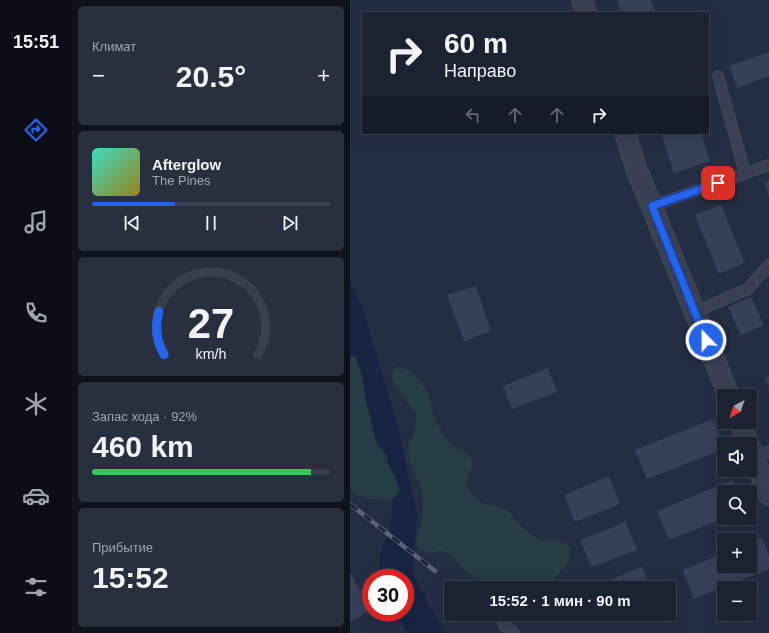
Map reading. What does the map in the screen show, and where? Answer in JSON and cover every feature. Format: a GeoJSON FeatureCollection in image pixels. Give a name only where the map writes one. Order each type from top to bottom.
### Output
{"type":"FeatureCollection","features":[{"type":"Feature","properties":{"kind":"street"},"geometry":{"type":"LineString","coordinates":[[582,0],[586,12]]}},
{"type":"Feature","properties":{"kind":"street"},"geometry":{"type":"LineString","coordinates":[[625,134],[636,168],[726,389]]}},
{"type":"Feature","properties":{"kind":"street"},"geometry":{"type":"LineString","coordinates":[[744,429],[758,457],[769,495]]}},
{"type":"Feature","properties":{"kind":"lane"},"geometry":{"type":"LineString","coordinates":[[718,76],[745,173]]}},
{"type":"Feature","properties":{"kind":"lane"},"geometry":{"type":"LineString","coordinates":[[652,206],[769,165]]}},
{"type":"Feature","properties":{"kind":"lane"},"geometry":{"type":"LineString","coordinates":[[695,312],[748,289],[769,265]]}},
{"type":"Feature","properties":{"kind":"lane"},"geometry":{"type":"LineString","coordinates":[[503,624],[514,633]]}},
{"type":"Feature","properties":{"kind":"shaded area"},"geometry":{"type":"Polygon","coordinates":[[[350,356],[356,357],[361,371],[365,396],[377,444],[387,456],[387,462],[396,478],[400,490],[393,499],[369,499],[350,491],[350,356]]]}},
{"type":"Feature","properties":{"kind":"shaded area"},"geometry":{"type":"Polygon","coordinates":[[[399,366],[415,375],[429,395],[434,416],[447,440],[453,446],[464,451],[470,456],[472,460],[472,468],[467,478],[467,485],[474,497],[486,504],[504,508],[523,528],[536,537],[547,541],[563,542],[571,548],[569,561],[553,581],[481,581],[466,572],[450,553],[439,551],[426,553],[417,546],[418,532],[422,518],[423,496],[408,454],[410,440],[414,434],[416,413],[402,396],[391,376],[394,369],[399,366]]]}},
{"type":"Feature","properties":{"kind":"water"},"geometry":{"type":"Polygon","coordinates":[[[350,283],[362,306],[400,434],[417,516],[413,569],[379,569],[381,551],[390,531],[393,499],[400,490],[396,478],[387,462],[387,456],[377,444],[365,396],[361,371],[356,357],[350,356],[350,283]]]}},
{"type":"Feature","properties":{"kind":"water"},"geometry":{"type":"Polygon","coordinates":[[[414,577],[445,633],[407,633],[400,621],[414,621],[414,577]]]}},
{"type":"Feature","properties":{"kind":"building"},"geometry":{"type":"Polygon","coordinates":[[[617,0],[651,0],[656,12],[621,12],[617,0]]]}},
{"type":"Feature","properties":{"kind":"building"},"geometry":{"type":"Polygon","coordinates":[[[769,52],[769,76],[737,88],[729,66],[769,52]]]}},
{"type":"Feature","properties":{"kind":"building"},"geometry":{"type":"Polygon","coordinates":[[[661,134],[701,134],[710,161],[674,173],[661,134]]]}},
{"type":"Feature","properties":{"kind":"building"},"geometry":{"type":"Polygon","coordinates":[[[769,180],[769,196],[764,182],[769,180]]]}},
{"type":"Feature","properties":{"kind":"building"},"geometry":{"type":"Polygon","coordinates":[[[721,205],[745,263],[719,274],[695,215],[721,205]]]}},
{"type":"Feature","properties":{"kind":"building"},"geometry":{"type":"Polygon","coordinates":[[[476,286],[491,331],[464,341],[447,295],[476,286]]]}},
{"type":"Feature","properties":{"kind":"building"},"geometry":{"type":"Polygon","coordinates":[[[751,297],[764,325],[741,335],[728,307],[751,297]]]}},
{"type":"Feature","properties":{"kind":"building"},"geometry":{"type":"Polygon","coordinates":[[[548,368],[557,392],[512,409],[503,386],[548,368]]]}},
{"type":"Feature","properties":{"kind":"building"},"geometry":{"type":"Polygon","coordinates":[[[769,376],[769,387],[765,378],[769,376]]]}},
{"type":"Feature","properties":{"kind":"building"},"geometry":{"type":"Polygon","coordinates":[[[713,419],[720,437],[717,437],[717,452],[647,479],[635,450],[713,419]]]}},
{"type":"Feature","properties":{"kind":"building"},"geometry":{"type":"Polygon","coordinates":[[[609,476],[620,504],[575,522],[564,495],[609,476]]]}},
{"type":"Feature","properties":{"kind":"building"},"geometry":{"type":"Polygon","coordinates":[[[733,480],[735,485],[721,485],[733,480]]]}},
{"type":"Feature","properties":{"kind":"building"},"geometry":{"type":"Polygon","coordinates":[[[717,487],[717,521],[669,540],[657,511],[717,487]]]}},
{"type":"Feature","properties":{"kind":"building"},"geometry":{"type":"Polygon","coordinates":[[[626,522],[637,550],[592,567],[580,540],[626,522]]]}},
{"type":"Feature","properties":{"kind":"building"},"geometry":{"type":"Polygon","coordinates":[[[762,538],[769,556],[769,569],[739,581],[717,581],[717,590],[694,599],[683,570],[717,556],[717,573],[757,573],[757,540],[762,538]]]}},
{"type":"Feature","properties":{"kind":"building"},"geometry":{"type":"Polygon","coordinates":[[[642,567],[647,581],[607,581],[642,567]]]}},
{"type":"Feature","properties":{"kind":"building"},"geometry":{"type":"Polygon","coordinates":[[[350,572],[362,593],[362,615],[350,622],[350,572]]]}},
{"type":"Feature","properties":{"kind":"railway"},"geometry":{"type":"LineString","coordinates":[[350,504],[435,571]]}},
{"type":"Feature","properties":{"kind":"route"},"geometry":{"type":"LineString","coordinates":[[706,340],[652,206],[718,183]]}}]}
